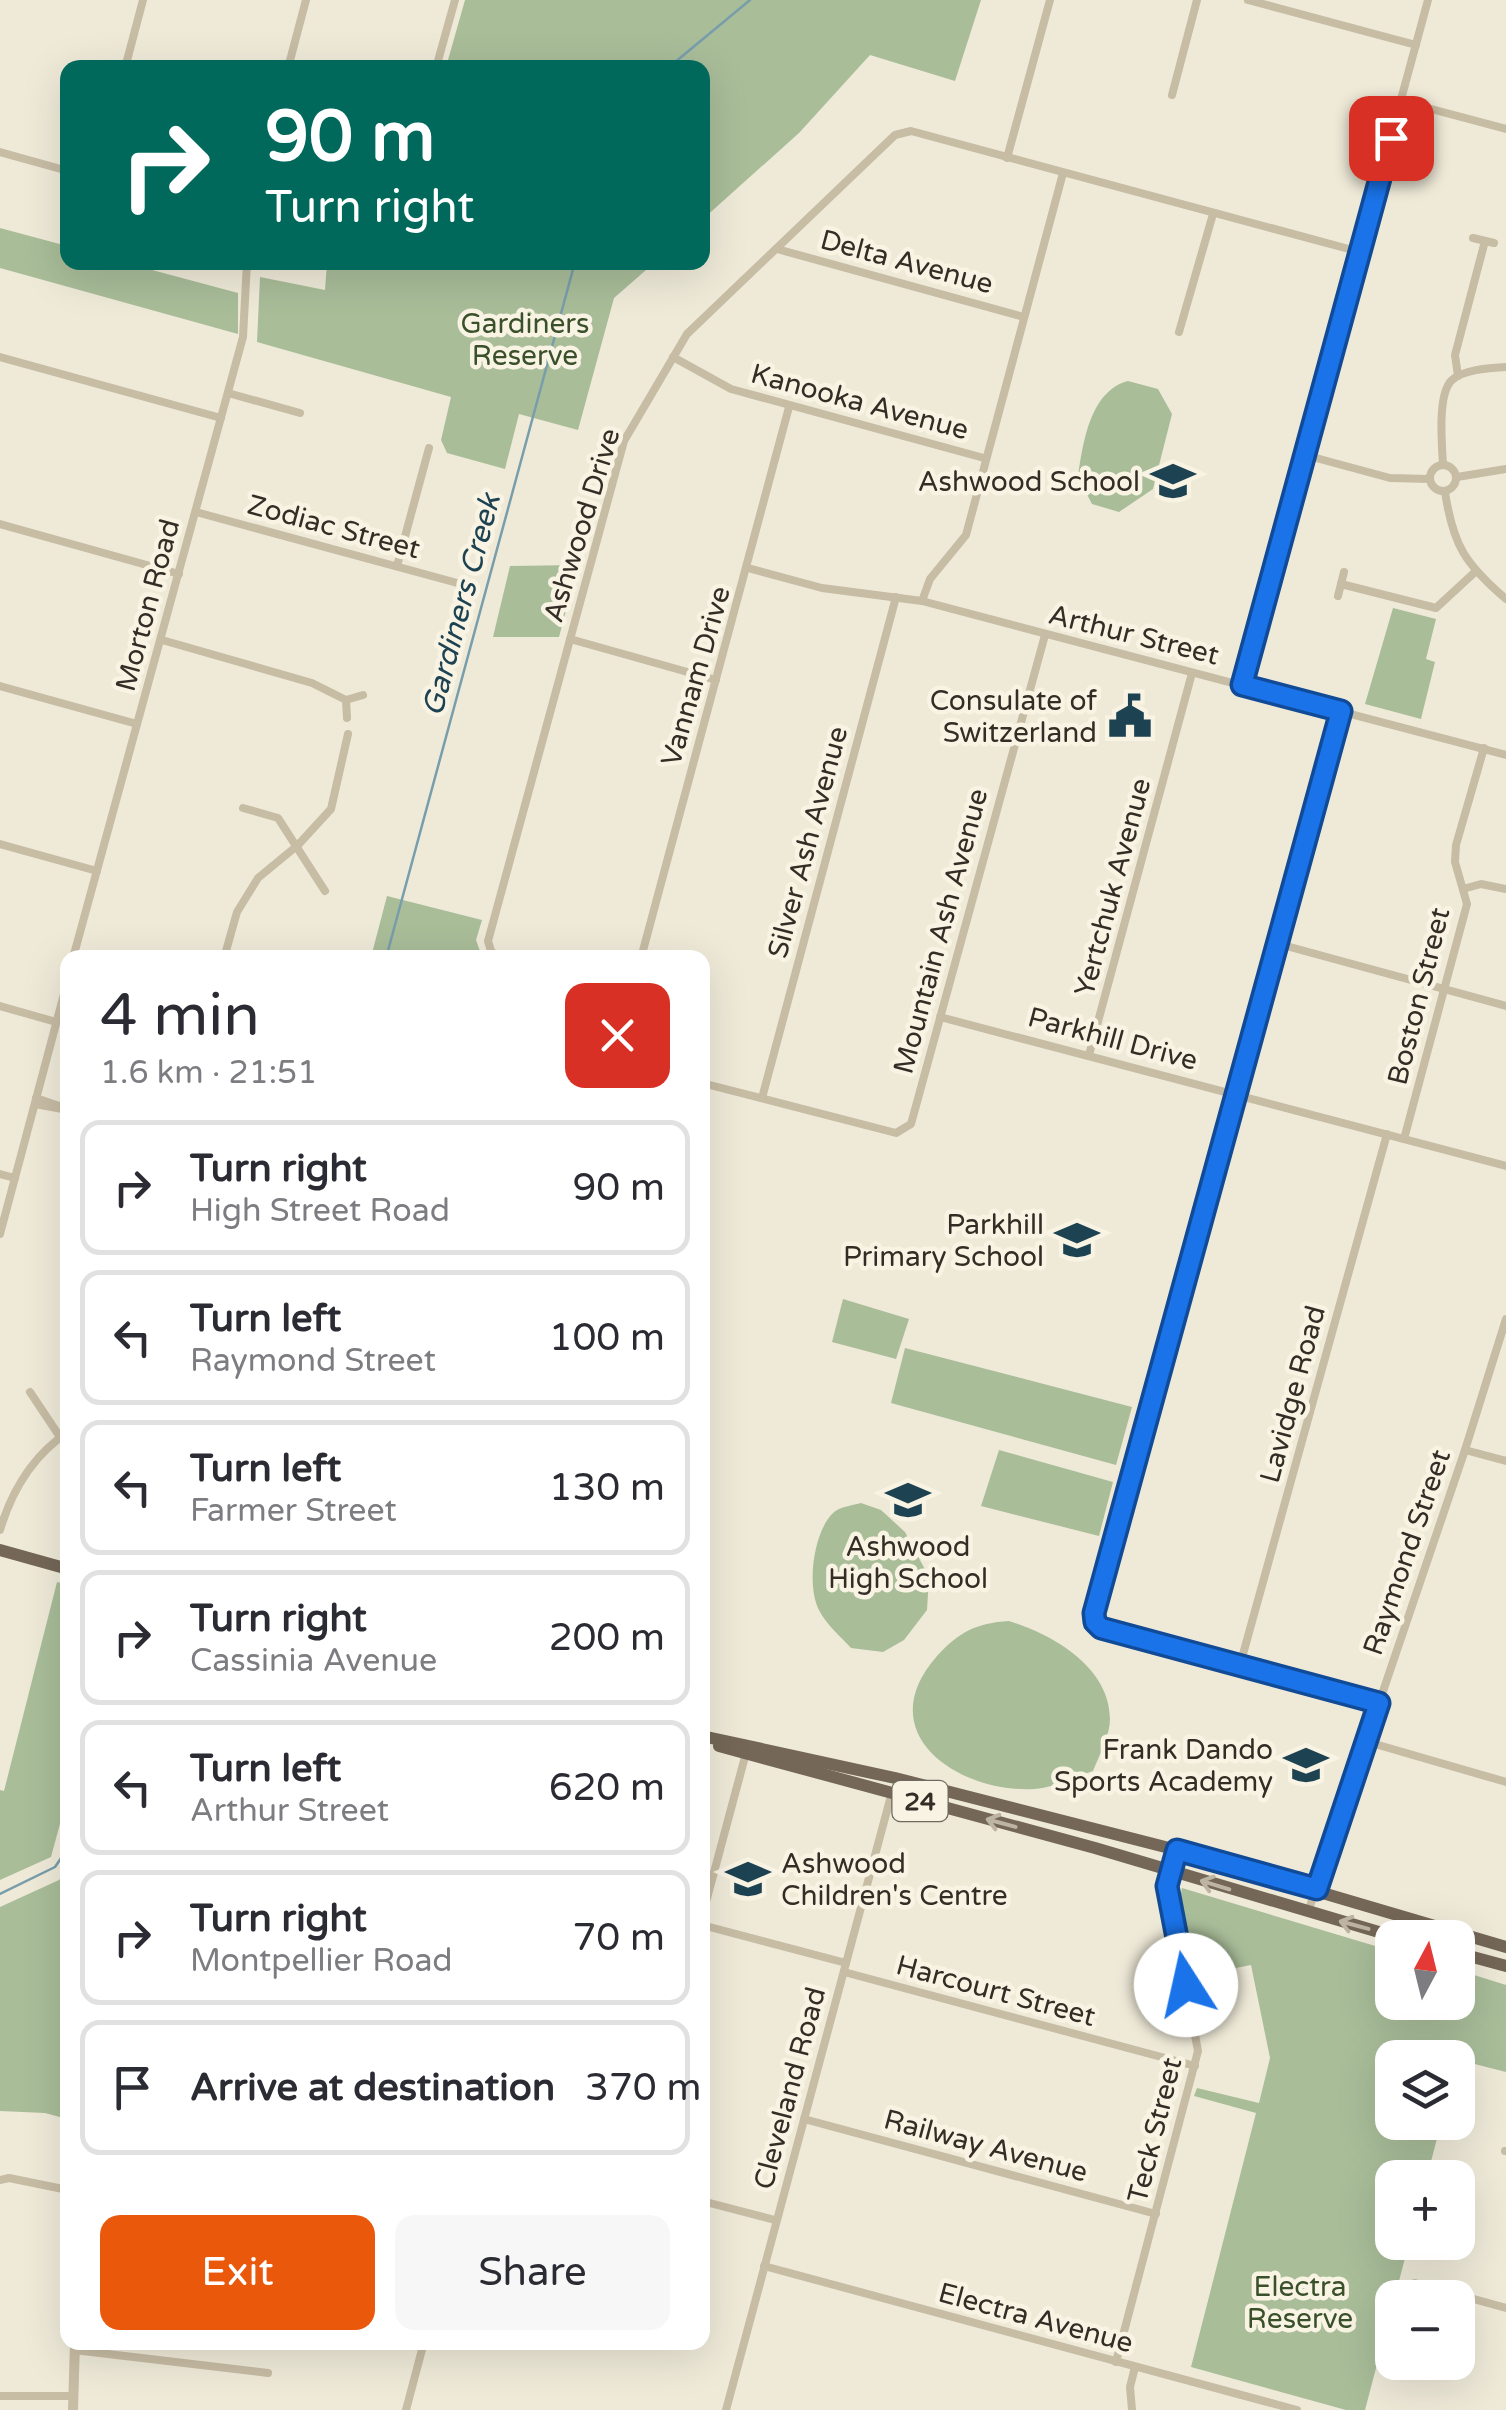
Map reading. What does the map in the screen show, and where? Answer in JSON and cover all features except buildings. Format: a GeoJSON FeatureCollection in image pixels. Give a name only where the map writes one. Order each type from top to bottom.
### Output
{"type":"FeatureCollection","features":[{"type":"Feature","properties":{"kind":"main road"},"geometry":{"type":"LineString","coordinates":[[0,1550],[60,1567]]}},
{"type":"Feature","properties":{"kind":"main road","name":"24"},"geometry":{"type":"LineString","coordinates":[[710,1740],[1375,1931]]}},
{"type":"Feature","properties":{"kind":"main road","name":"24"},"geometry":{"type":"LineString","coordinates":[[748,1750],[895,1778],[1177,1850],[1506,1947]]}},
{"type":"Feature","properties":{"kind":"main road"},"geometry":{"type":"LineString","coordinates":[[1475,1958],[1506,1966]]}},
{"type":"Feature","properties":{"kind":"street"},"geometry":{"type":"LineString","coordinates":[[127,60],[143,0]]}},
{"type":"Feature","properties":{"kind":"street"},"geometry":{"type":"LineString","coordinates":[[290,60],[306,0]]}},
{"type":"Feature","properties":{"kind":"street"},"geometry":{"type":"LineString","coordinates":[[438,60],[455,0]]}},
{"type":"Feature","properties":{"kind":"street"},"geometry":{"type":"LineString","coordinates":[[1007,158],[1050,0]]}},
{"type":"Feature","properties":{"kind":"street"},"geometry":{"type":"LineString","coordinates":[[1172,95],[1196,0]]}},
{"type":"Feature","properties":{"kind":"street"},"geometry":{"type":"LineString","coordinates":[[1248,0],[1416,45]]}},
{"type":"Feature","properties":{"kind":"street"},"geometry":{"type":"LineString","coordinates":[[1242,685],[1428,0]]}},
{"type":"Feature","properties":{"kind":"street"},"geometry":{"type":"LineString","coordinates":[[1401,101],[1506,128]]}},
{"type":"Feature","properties":{"kind":"street","name":"Ashwood Drive"},"geometry":{"type":"LineString","coordinates":[[491,950],[488,941],[624,441],[687,334],[895,135],[911,131],[1360,252]]}},
{"type":"Feature","properties":{"kind":"street"},"geometry":{"type":"LineString","coordinates":[[0,152],[60,169]]}},
{"type":"Feature","properties":{"kind":"street"},"geometry":{"type":"LineString","coordinates":[[922,601],[930,579],[966,534],[1063,173]]}},
{"type":"Feature","properties":{"kind":"street"},"geometry":{"type":"LineString","coordinates":[[1179,332],[1213,214]]}},
{"type":"Feature","properties":{"kind":"street"},"geometry":{"type":"LineString","coordinates":[[1458,376],[1455,355],[1490,242],[1473,238]]}},
{"type":"Feature","properties":{"kind":"street","name":"Delta Avenue"},"geometry":{"type":"LineString","coordinates":[[777,249],[1024,317]]}},
{"type":"Feature","properties":{"kind":"street","name":"Morton Road"},"geometry":{"type":"LineString","coordinates":[[75,950],[243,337],[247,270]]}},
{"type":"Feature","properties":{"kind":"street","name":"Kanooka Avenue"},"geometry":{"type":"LineString","coordinates":[[673,356],[732,389],[984,458]]}},
{"type":"Feature","properties":{"kind":"street"},"geometry":{"type":"LineString","coordinates":[[0,358],[221,418]]}},
{"type":"Feature","properties":{"kind":"street"},"geometry":{"type":"LineString","coordinates":[[1443,464],[1444,397],[1449,382],[1458,376],[1506,366]]}},
{"type":"Feature","properties":{"kind":"street"},"geometry":{"type":"LineString","coordinates":[[228,393],[300,413]]}},
{"type":"Feature","properties":{"kind":"street","name":"Vannam Drive"},"geometry":{"type":"LineString","coordinates":[[643,950],[789,407]]}},
{"type":"Feature","properties":{"kind":"street"},"geometry":{"type":"LineString","coordinates":[[396,566],[429,448]]}},
{"type":"Feature","properties":{"kind":"street"},"geometry":{"type":"LineString","coordinates":[[1305,455],[1390,478],[1430,480]]}},
{"type":"Feature","properties":{"kind":"street"},"geometry":{"type":"LineString","coordinates":[[1443,464],[1457,476],[1454,486],[1445,492]]}},
{"type":"Feature","properties":{"kind":"street"},"geometry":{"type":"LineString","coordinates":[[1443,464],[1433,469],[1430,480],[1435,489],[1445,492]]}},
{"type":"Feature","properties":{"kind":"street"},"geometry":{"type":"LineString","coordinates":[[1457,476],[1506,469]]}},
{"type":"Feature","properties":{"kind":"street"},"geometry":{"type":"LineString","coordinates":[[1445,492],[1456,539],[1475,572],[1506,598]]}},
{"type":"Feature","properties":{"kind":"street","name":"Zodiac Street"},"geometry":{"type":"LineString","coordinates":[[196,512],[462,584]]}},
{"type":"Feature","properties":{"kind":"street"},"geometry":{"type":"LineString","coordinates":[[0,524],[180,574]]}},
{"type":"Feature","properties":{"kind":"street","name":"Arthur Street"},"geometry":{"type":"LineString","coordinates":[[748,568],[822,588],[922,601],[1506,754]]}},
{"type":"Feature","properties":{"kind":"street"},"geometry":{"type":"LineString","coordinates":[[1338,596],[1344,572]]}},
{"type":"Feature","properties":{"kind":"street"},"geometry":{"type":"LineString","coordinates":[[1342,584],[1436,608],[1475,572]]}},
{"type":"Feature","properties":{"kind":"street","name":"Silver Ash Avenue"},"geometry":{"type":"LineString","coordinates":[[762,1098],[896,597]]}},
{"type":"Feature","properties":{"kind":"street","name":"Mountain Ash Avenue"},"geometry":{"type":"LineString","coordinates":[[762,1098],[896,1132],[910,1124],[1045,635]]}},
{"type":"Feature","properties":{"kind":"street"},"geometry":{"type":"LineString","coordinates":[[570,639],[716,680]]}},
{"type":"Feature","properties":{"kind":"street"},"geometry":{"type":"LineString","coordinates":[[162,640],[312,683],[346,700],[363,695]]}},
{"type":"Feature","properties":{"kind":"street","name":"Yertchuk Avenue"},"geometry":{"type":"LineString","coordinates":[[1089,1055],[1192,672]]}},
{"type":"Feature","properties":{"kind":"street"},"geometry":{"type":"LineString","coordinates":[[0,686],[138,724]]}},
{"type":"Feature","properties":{"kind":"street"},"geometry":{"type":"LineString","coordinates":[[346,700],[347,718]]}},
{"type":"Feature","properties":{"kind":"street"},"geometry":{"type":"LineString","coordinates":[[1341,711],[1094,1613],[1101,1628],[1379,1703]]}},
{"type":"Feature","properties":{"kind":"street"},"geometry":{"type":"LineString","coordinates":[[226,950],[236,912],[258,878],[298,845],[331,809],[348,734]]}},
{"type":"Feature","properties":{"kind":"street","name":"Boston Street"},"geometry":{"type":"LineString","coordinates":[[1404,1139],[1467,904],[1455,862],[1456,846],[1484,748]]}},
{"type":"Feature","properties":{"kind":"street"},"geometry":{"type":"LineString","coordinates":[[243,808],[278,818],[324,891]]}},
{"type":"Feature","properties":{"kind":"street"},"geometry":{"type":"LineString","coordinates":[[0,844],[97,870]]}},
{"type":"Feature","properties":{"kind":"street"},"geometry":{"type":"LineString","coordinates":[[1463,889],[1481,884],[1506,889]]}},
{"type":"Feature","properties":{"kind":"street"},"geometry":{"type":"LineString","coordinates":[[1278,944],[1506,1006]]}},
{"type":"Feature","properties":{"kind":"street"},"geometry":{"type":"LineString","coordinates":[[0,1006],[56,1022]]}},
{"type":"Feature","properties":{"kind":"street"},"geometry":{"type":"LineString","coordinates":[[0,1234],[60,1008]]}},
{"type":"Feature","properties":{"kind":"street","name":"Parkhill Drive"},"geometry":{"type":"LineString","coordinates":[[940,1016],[1506,1166]]}},
{"type":"Feature","properties":{"kind":"street"},"geometry":{"type":"LineString","coordinates":[[710,1084],[762,1098]]}},
{"type":"Feature","properties":{"kind":"street"},"geometry":{"type":"LineString","coordinates":[[36,1101],[60,1108]]}},
{"type":"Feature","properties":{"kind":"street","name":"Lavidge Road"},"geometry":{"type":"LineString","coordinates":[[1240,1666],[1387,1134]]}},
{"type":"Feature","properties":{"kind":"street"},"geometry":{"type":"LineString","coordinates":[[0,1177],[14,1180]]}},
{"type":"Feature","properties":{"kind":"street","name":"Raymond Street"},"geometry":{"type":"LineString","coordinates":[[1308,1913],[1506,1319]]}},
{"type":"Feature","properties":{"kind":"street"},"geometry":{"type":"LineString","coordinates":[[30,1392],[60,1429]]}},
{"type":"Feature","properties":{"kind":"street"},"geometry":{"type":"LineString","coordinates":[[0,1530],[22,1478],[60,1438]]}},
{"type":"Feature","properties":{"kind":"street"},"geometry":{"type":"LineString","coordinates":[[1465,1450],[1506,1461]]}},
{"type":"Feature","properties":{"kind":"street"},"geometry":{"type":"LineString","coordinates":[[1368,1742],[1506,1782]]}},
{"type":"Feature","properties":{"kind":"street"},"geometry":{"type":"LineString","coordinates":[[710,1888],[748,1750]]}},
{"type":"Feature","properties":{"kind":"street","name":"Cleveland Road"},"geometry":{"type":"LineString","coordinates":[[726,2410],[895,1778]]}},
{"type":"Feature","properties":{"kind":"street","name":"Teck Street"},"geometry":{"type":"LineString","coordinates":[[1116,2362],[1198,2051],[1167,1886],[1177,1850]]}},
{"type":"Feature","properties":{"kind":"street","name":"Harcourt Street"},"geometry":{"type":"LineString","coordinates":[[710,1927],[1195,2066]]}},
{"type":"Feature","properties":{"kind":"street","name":"Railway Avenue"},"geometry":{"type":"LineString","coordinates":[[804,2120],[1156,2214]]}},
{"type":"Feature","properties":{"kind":"street"},"geometry":{"type":"LineString","coordinates":[[0,2180],[9,2178],[60,2188]]}},
{"type":"Feature","properties":{"kind":"street"},"geometry":{"type":"LineString","coordinates":[[710,2202],[776,2220]]}},
{"type":"Feature","properties":{"kind":"street","name":"Electra Avenue"},"geometry":{"type":"LineString","coordinates":[[764,2266],[1266,2406],[1296,2410]]}},
{"type":"Feature","properties":{"kind":"street"},"geometry":{"type":"LineString","coordinates":[[1475,2299],[1506,2308]]}},
{"type":"Feature","properties":{"kind":"street"},"geometry":{"type":"LineString","coordinates":[[74,2350],[75,2410]]}},
{"type":"Feature","properties":{"kind":"street"},"geometry":{"type":"LineString","coordinates":[[103,2350],[268,2373]]}},
{"type":"Feature","properties":{"kind":"street"},"geometry":{"type":"LineString","coordinates":[[406,2410],[422,2350]]}},
{"type":"Feature","properties":{"kind":"street"},"geometry":{"type":"LineString","coordinates":[[1132,2410],[1130,2387],[1135,2367]]}},
{"type":"Feature","properties":{"kind":"street"},"geometry":{"type":"LineString","coordinates":[[0,2396],[74,2396]]}},
{"type":"Feature","properties":{"kind":"green space"},"geometry":{"type":"Polygon","coordinates":[[[465,0],[981,0],[955,81],[870,55],[799,133],[710,213],[710,60],[448,60],[465,0]]]}},
{"type":"Feature","properties":{"kind":"green space"},"geometry":{"type":"Polygon","coordinates":[[[0,228],[60,244],[60,270],[152,270],[238,293],[238,334],[0,268],[0,228]]]}},
{"type":"Feature","properties":{"kind":"green space","name":"Gardiners Reserve"},"geometry":{"type":"Polygon","coordinates":[[[326,270],[646,270],[614,298],[578,430],[519,414],[505,469],[447,453],[441,440],[451,397],[257,342],[260,277],[325,290],[326,270]]]}},
{"type":"Feature","properties":{"kind":"green space"},"geometry":{"type":"Polygon","coordinates":[[[1128,381],[1158,389],[1172,414],[1153,489],[1119,512],[1092,504],[1078,477],[1086,434],[1097,407],[1105,395],[1128,381]]]}},
{"type":"Feature","properties":{"kind":"green space"},"geometry":{"type":"Polygon","coordinates":[[[578,565],[559,637],[493,637],[510,566],[578,565]]]}},
{"type":"Feature","properties":{"kind":"green space"},"geometry":{"type":"Polygon","coordinates":[[[1393,608],[1436,619],[1426,659],[1435,662],[1421,719],[1365,704],[1393,608]]]}},
{"type":"Feature","properties":{"kind":"green space"},"geometry":{"type":"Polygon","coordinates":[[[387,896],[482,920],[476,940],[480,950],[373,950],[387,896]]]}},
{"type":"Feature","properties":{"kind":"green space"},"geometry":{"type":"Polygon","coordinates":[[[843,1299],[909,1319],[896,1359],[832,1342],[843,1299]]]}},
{"type":"Feature","properties":{"kind":"green space"},"geometry":{"type":"Polygon","coordinates":[[[905,1348],[1132,1407],[1116,1465],[891,1403],[905,1348]]]}},
{"type":"Feature","properties":{"kind":"green space"},"geometry":{"type":"Polygon","coordinates":[[[999,1450],[1113,1482],[1099,1536],[981,1506],[999,1450]]]}},
{"type":"Feature","properties":{"kind":"green space"},"geometry":{"type":"Polygon","coordinates":[[[861,1503],[881,1510],[905,1532],[929,1577],[927,1610],[904,1640],[883,1652],[851,1648],[823,1617],[813,1589],[816,1547],[825,1523],[838,1509],[861,1503]]]}},
{"type":"Feature","properties":{"kind":"green space"},"geometry":{"type":"Polygon","coordinates":[[[57,1582],[60,1824],[51,1857],[0,1880],[0,1790],[4,1791],[57,1582]]]}},
{"type":"Feature","properties":{"kind":"green space"},"geometry":{"type":"Polygon","coordinates":[[[1009,1621],[1043,1634],[1076,1655],[1100,1684],[1107,1700],[1110,1725],[1093,1771],[1041,1788],[1005,1788],[952,1769],[932,1753],[918,1733],[913,1710],[919,1684],[937,1656],[969,1630],[1009,1621]]]}},
{"type":"Feature","properties":{"kind":"green space"},"geometry":{"type":"Polygon","coordinates":[[[59,1880],[60,2117],[0,2111],[0,1907],[59,1880]]]}},
{"type":"Feature","properties":{"kind":"green space","name":"Electra Reserve"},"geometry":{"type":"Polygon","coordinates":[[[1182,1888],[1375,1946],[1375,2020],[1475,2020],[1475,1975],[1506,1985],[1506,2072],[1475,2064],[1475,2040],[1375,2040],[1375,2140],[1437,2140],[1431,2160],[1375,2160],[1375,2260],[1405,2260],[1399,2280],[1375,2280],[1375,2372],[1365,2410],[1346,2410],[1191,2367],[1256,2113],[1194,2096],[1197,2088],[1259,2103],[1270,2058],[1251,1965],[1195,1976],[1180,1898],[1182,1888]]]}},
{"type":"Feature","properties":{"kind":"waterway","name":"Gardiners Creek"},"geometry":{"type":"LineString","coordinates":[[678,60],[750,0]]}},
{"type":"Feature","properties":{"kind":"waterway","name":"Gardiners Creek"},"geometry":{"type":"LineString","coordinates":[[388,950],[573,270]]}},
{"type":"Feature","properties":{"kind":"waterway","name":"Gardiners Creek"},"geometry":{"type":"LineString","coordinates":[[0,1894],[55,1867],[60,1860]]}},
{"type":"Feature","properties":{"kind":"place","name":"Ashwood School"},"geometry":{"type":"Point","coordinates":[1173,481]}},
{"type":"Feature","properties":{"kind":"place","name":"Consulate of Switzerland"},"geometry":{"type":"Point","coordinates":[1130,716]}},
{"type":"Feature","properties":{"kind":"place","name":"Parkhill Primary School"},"geometry":{"type":"Point","coordinates":[1077,1240]}},
{"type":"Feature","properties":{"kind":"place","name":"Ashwood High School"},"geometry":{"type":"Point","coordinates":[908,1500]}},
{"type":"Feature","properties":{"kind":"place","name":"Frank Dando Sports Academy"},"geometry":{"type":"Point","coordinates":[1306,1765]}},
{"type":"Feature","properties":{"kind":"place","name":"Ashwood Children's Centre"},"geometry":{"type":"Point","coordinates":[748,1879]}},
{"type":"Feature","properties":{"kind":"route"},"geometry":{"type":"LineString","coordinates":[[1186,1985],[1167,1886],[1177,1850],[1317,1889],[1379,1703],[1101,1628],[1094,1613],[1341,711],[1242,685],[1391,138]]}}]}
